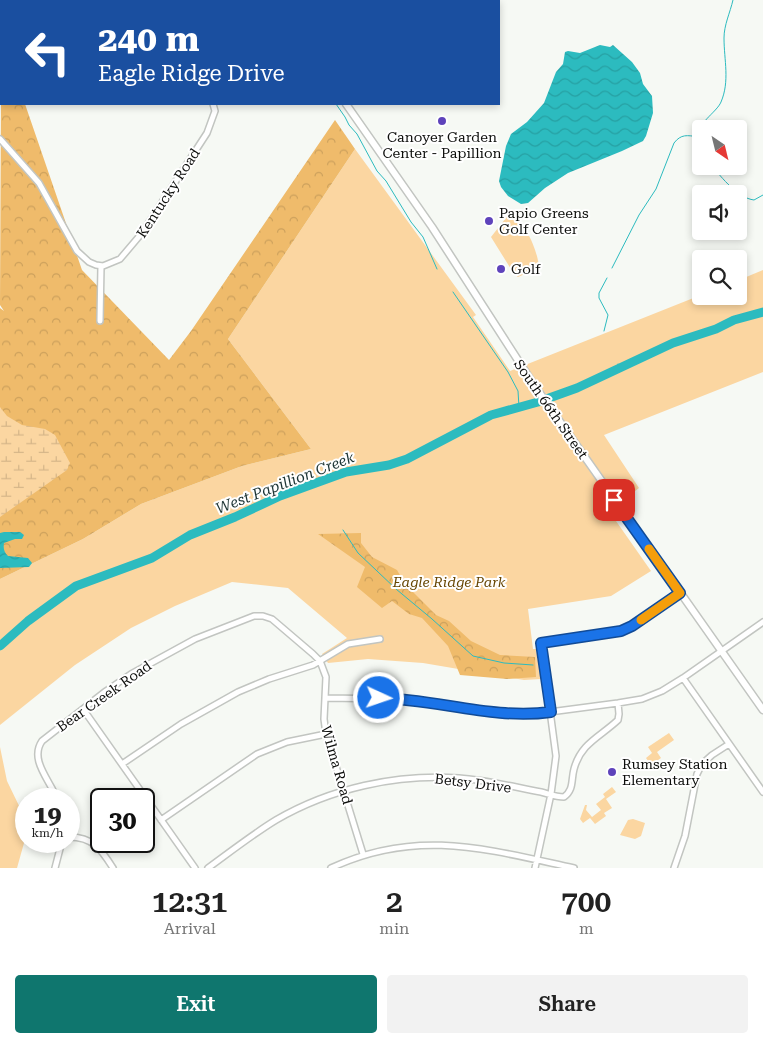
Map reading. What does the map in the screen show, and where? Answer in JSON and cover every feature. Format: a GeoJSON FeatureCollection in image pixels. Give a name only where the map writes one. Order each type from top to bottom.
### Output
{"type":"FeatureCollection","features":[{"type":"Feature","properties":{"kind":"street","name":"Kentucky Road"},"geometry":{"type":"LineString","coordinates":[[101,266],[120,259],[142,233],[207,133],[215,110],[213,105]]}},
{"type":"Feature","properties":{"kind":"street","name":"South 66th Street"},"geometry":{"type":"LineString","coordinates":[[347,105],[432,227],[532,382],[763,710]]}},
{"type":"Feature","properties":{"kind":"street"},"geometry":{"type":"LineString","coordinates":[[0,139],[39,183],[78,252],[89,262],[101,266],[100,321]]}},
{"type":"Feature","properties":{"kind":"street"},"geometry":{"type":"LineString","coordinates":[[535,868],[551,794],[556,756],[541,643],[621,631],[632,626],[680,593]]}},
{"type":"Feature","properties":{"kind":"street","name":"Bear Creek Road"},"geometry":{"type":"LineString","coordinates":[[52,788],[38,761],[37,751],[42,741],[131,674],[194,639],[239,620],[263,616],[272,619],[286,630],[314,654],[320,662]]}},
{"type":"Feature","properties":{"kind":"street"},"geometry":{"type":"LineString","coordinates":[[325,698],[395,698],[504,714],[527,715],[618,703],[662,691],[763,622]]}},
{"type":"Feature","properties":{"kind":"street"},"geometry":{"type":"LineString","coordinates":[[122,764],[181,724],[215,704],[269,679],[320,662],[348,644],[380,640]]}},
{"type":"Feature","properties":{"kind":"street","name":"Wilma Road"},"geometry":{"type":"LineString","coordinates":[[320,662],[326,677],[324,719],[326,734],[363,854]]}},
{"type":"Feature","properties":{"kind":"street"},"geometry":{"type":"LineString","coordinates":[[683,678],[763,792]]}},
{"type":"Feature","properties":{"kind":"street","name":"Betsy Drive"},"geometry":{"type":"LineString","coordinates":[[208,868],[276,820],[296,810],[344,791],[394,780],[428,777],[470,780],[564,797],[571,789],[574,769],[581,752],[588,743],[618,720],[620,714],[618,703]]}},
{"type":"Feature","properties":{"kind":"street"},"geometry":{"type":"LineString","coordinates":[[83,709],[195,868]]}},
{"type":"Feature","properties":{"kind":"street"},"geometry":{"type":"LineString","coordinates":[[161,820],[257,754],[287,742],[326,734]]}},
{"type":"Feature","properties":{"kind":"street"},"geometry":{"type":"LineString","coordinates":[[674,868],[684,836],[697,774],[702,764],[728,744]]}},
{"type":"Feature","properties":{"kind":"street"},"geometry":{"type":"LineString","coordinates":[[80,839],[88,840],[98,848],[113,868]]}},
{"type":"Feature","properties":{"kind":"street"},"geometry":{"type":"LineString","coordinates":[[331,868],[363,854],[396,847],[447,844],[574,868]]}},
{"type":"Feature","properties":{"kind":"street"},"geometry":{"type":"LineString","coordinates":[[55,868],[59,853]]}},
{"type":"Feature","properties":{"kind":"green space"},"geometry":{"type":"Polygon","coordinates":[[[1,105],[25,105],[82,270],[169,360],[191,331],[335,120],[355,149],[228,339],[311,449],[242,466],[141,504],[83,539],[0,579],[0,308],[4,311],[0,305],[1,105]]]}},
{"type":"Feature","properties":{"kind":"green space","name":"Eagle Ridge Park"},"geometry":{"type":"Polygon","coordinates":[[[355,149],[476,315],[473,317],[510,371],[692,299],[692,305],[747,305],[747,277],[763,270],[763,372],[604,435],[639,488],[609,511],[651,571],[611,596],[528,609],[533,649],[536,649],[541,679],[524,680],[423,663],[368,659],[328,663],[322,654],[347,638],[288,588],[232,582],[175,606],[131,628],[75,665],[0,725],[0,579],[83,539],[141,504],[242,466],[311,449],[228,339],[355,149]]]}},
{"type":"Feature","properties":{"kind":"green space"},"geometry":{"type":"Polygon","coordinates":[[[509,214],[521,223],[526,230],[534,246],[539,268],[518,277],[514,274],[491,237],[509,214]]]}},
{"type":"Feature","properties":{"kind":"green space"},"geometry":{"type":"Polygon","coordinates":[[[0,407],[7,416],[22,425],[45,429],[55,435],[70,463],[67,470],[0,517],[0,407]]]}},
{"type":"Feature","properties":{"kind":"green space"},"geometry":{"type":"Polygon","coordinates":[[[361,533],[361,543],[372,557],[397,570],[405,584],[436,615],[449,621],[471,641],[500,655],[535,657],[536,677],[507,679],[460,675],[448,646],[422,618],[409,614],[392,601],[382,608],[357,587],[365,567],[318,534],[361,533]]]}},
{"type":"Feature","properties":{"kind":"green space"},"geometry":{"type":"Polygon","coordinates":[[[669,733],[674,740],[657,752],[661,758],[651,765],[646,758],[652,753],[648,747],[669,733]]]}},
{"type":"Feature","properties":{"kind":"green space"},"geometry":{"type":"Polygon","coordinates":[[[0,747],[7,781],[15,798],[15,853],[21,853],[17,868],[0,868],[0,747]]]}},
{"type":"Feature","properties":{"kind":"green space"},"geometry":{"type":"Polygon","coordinates":[[[612,787],[616,792],[606,799],[612,808],[604,813],[606,816],[595,824],[590,818],[583,823],[580,819],[585,805],[587,805],[586,810],[592,817],[601,810],[596,804],[605,797],[603,794],[612,787]]]}},
{"type":"Feature","properties":{"kind":"green space"},"geometry":{"type":"Polygon","coordinates":[[[633,819],[645,823],[641,836],[635,839],[620,835],[628,820],[633,819]]]}},
{"type":"Feature","properties":{"kind":"water"},"geometry":{"type":"Polygon","coordinates":[[[600,45],[610,47],[613,45],[632,62],[640,73],[643,84],[652,96],[653,113],[646,136],[643,141],[622,151],[568,173],[545,188],[528,203],[521,204],[508,196],[499,181],[506,146],[511,134],[527,122],[544,103],[556,72],[563,64],[565,52],[580,53],[600,45]]]}},
{"type":"Feature","properties":{"kind":"water"},"geometry":{"type":"Polygon","coordinates":[[[20,532],[24,535],[22,539],[15,539],[4,543],[4,548],[8,556],[28,558],[32,563],[29,567],[0,568],[0,533],[20,532]]]}},
{"type":"Feature","properties":{"kind":"waterway"},"geometry":{"type":"LineString","coordinates":[[706,120],[719,106],[724,94],[726,78],[724,33],[733,0]]}},
{"type":"Feature","properties":{"kind":"waterway"},"geometry":{"type":"LineString","coordinates":[[337,105],[357,134],[377,171],[386,181],[411,222],[423,237],[437,269]]}},
{"type":"Feature","properties":{"kind":"waterway"},"geometry":{"type":"LineString","coordinates":[[612,268],[639,215],[656,189],[674,143],[684,136],[692,136]]}},
{"type":"Feature","properties":{"kind":"waterway"},"geometry":{"type":"LineString","coordinates":[[720,175],[742,196],[754,200],[763,195]]}},
{"type":"Feature","properties":{"kind":"waterway"},"geometry":{"type":"LineString","coordinates":[[604,331],[608,315],[599,298],[599,293],[607,278]]}},
{"type":"Feature","properties":{"kind":"waterway"},"geometry":{"type":"LineString","coordinates":[[453,292],[508,372],[518,391],[519,407]]}},
{"type":"Feature","properties":{"kind":"waterway","name":"West Papillion Creek"},"geometry":{"type":"LineString","coordinates":[[0,646],[28,621],[76,586],[152,558],[190,535],[280,496],[346,472],[389,465],[407,459],[491,415],[538,402],[577,388],[673,343],[716,329],[734,320],[763,312]]}},
{"type":"Feature","properties":{"kind":"waterway","name":"West Papillion Creek"},"geometry":{"type":"LineString","coordinates":[[618,364],[618,369]]}},
{"type":"Feature","properties":{"kind":"waterway"},"geometry":{"type":"LineString","coordinates":[[343,530],[358,553],[473,656],[504,663],[533,665]]}},
{"type":"Feature","properties":{"kind":"slow traffic"},"geometry":{"type":"LineString","coordinates":[[641,620],[680,593],[649,549]]}},
{"type":"Feature","properties":{"kind":"place","name":"Canoyer Garden Center - Papillion"},"geometry":{"type":"Point","coordinates":[442,121]}},
{"type":"Feature","properties":{"kind":"place","name":"Papio Greens Golf Center"},"geometry":{"type":"Point","coordinates":[489,221]}},
{"type":"Feature","properties":{"kind":"place","name":"Golf"},"geometry":{"type":"Point","coordinates":[501,269]}},
{"type":"Feature","properties":{"kind":"place","name":"Rumsey Station Elementary"},"geometry":{"type":"Point","coordinates":[612,772]}},
{"type":"Feature","properties":{"kind":"route"},"geometry":{"type":"LineString","coordinates":[[379,698],[395,698],[498,713],[527,715],[551,712],[541,643],[621,631],[643,619],[680,593],[614,500]]}}]}
